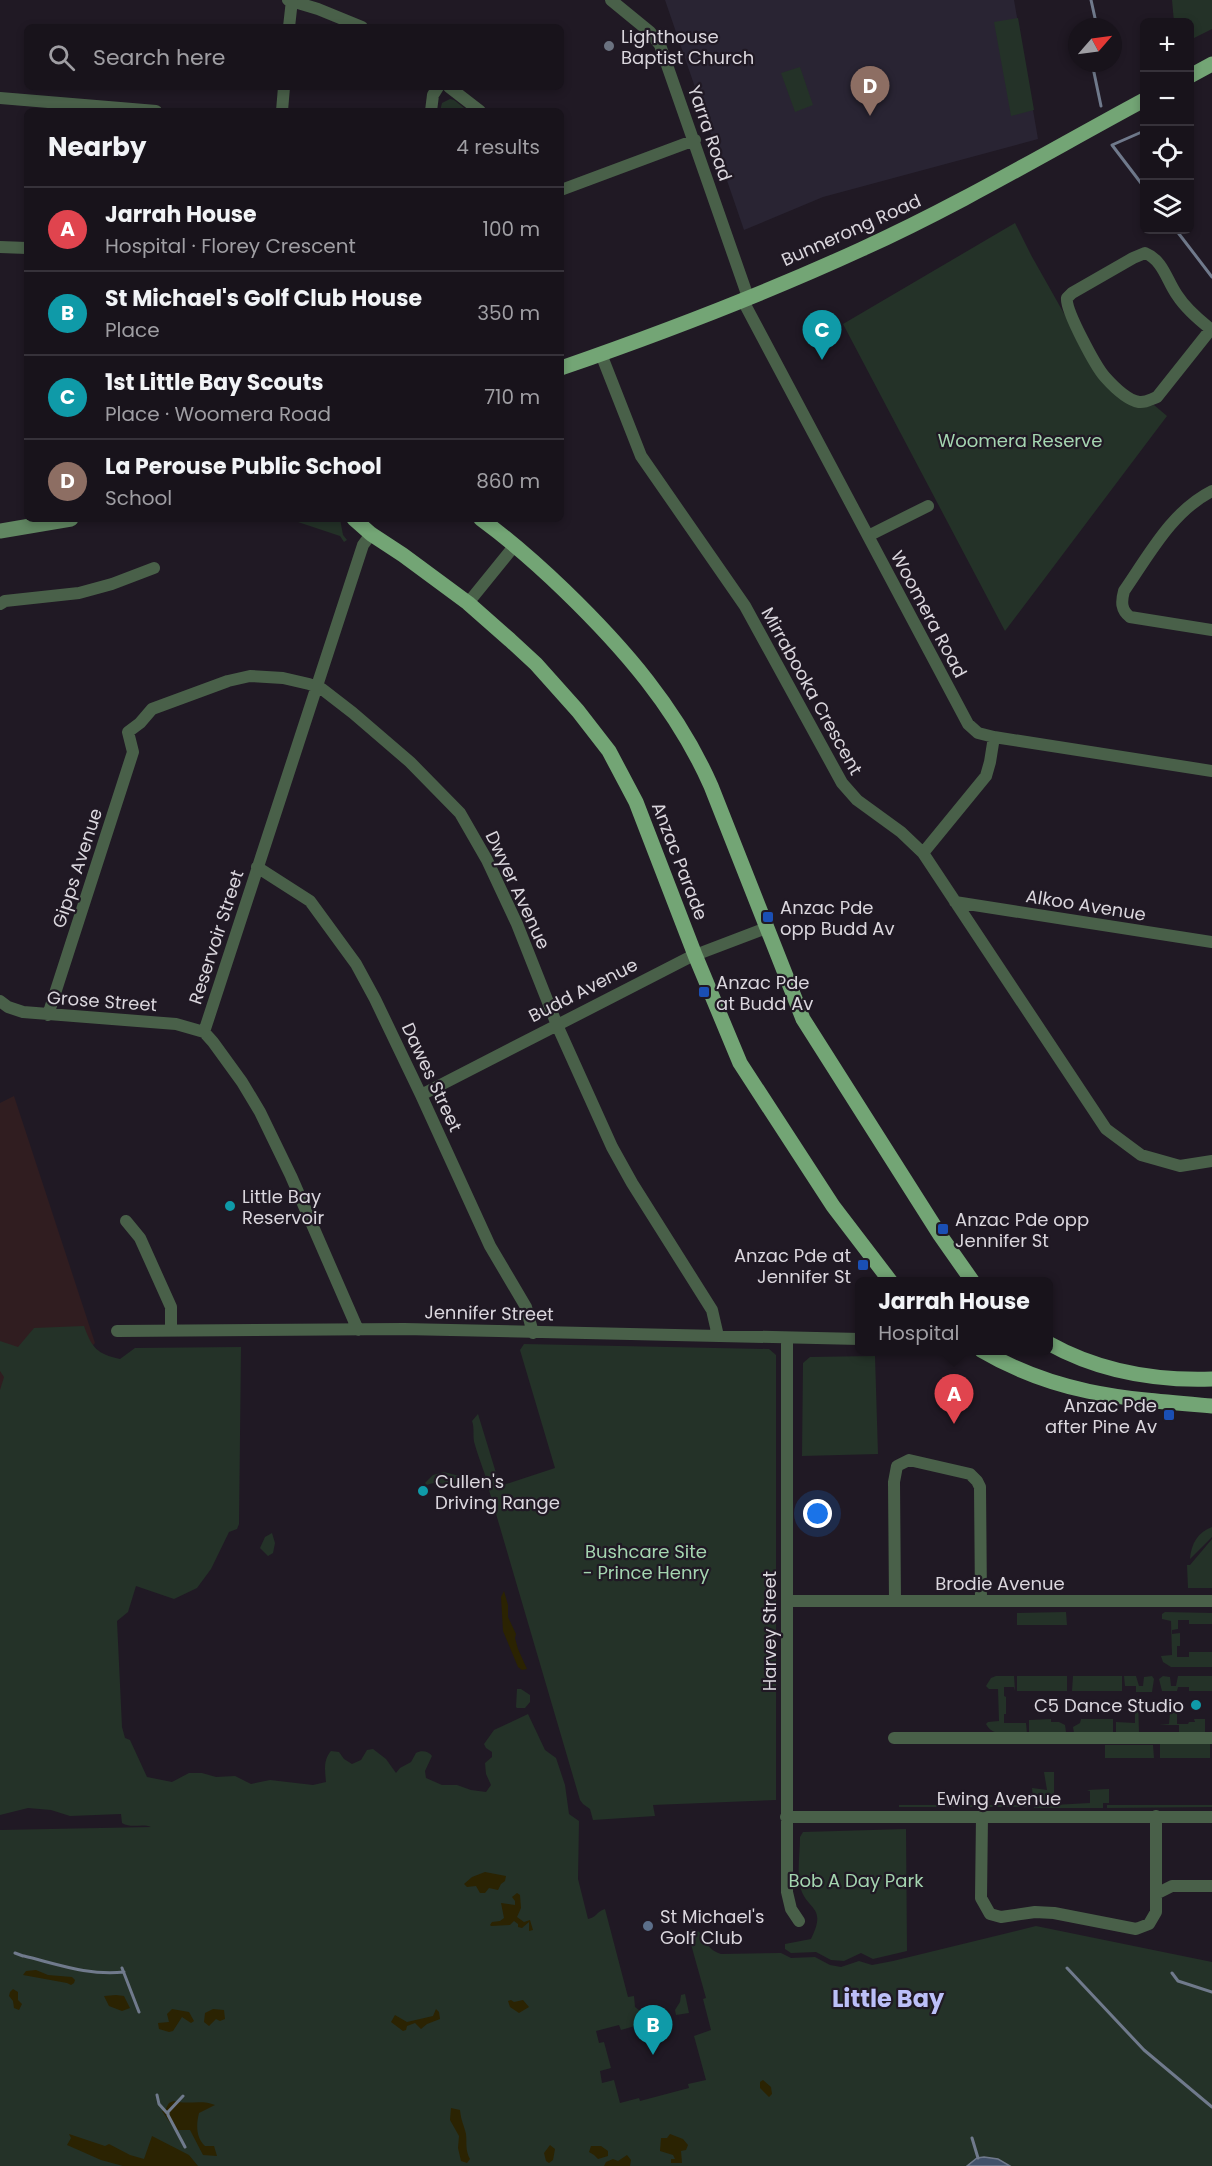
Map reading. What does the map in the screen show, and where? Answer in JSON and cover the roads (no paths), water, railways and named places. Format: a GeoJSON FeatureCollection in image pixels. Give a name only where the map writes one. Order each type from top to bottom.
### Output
{"type":"FeatureCollection","features":[{"type":"Feature","properties":{"kind":"main road"},"geometry":{"type":"LineString","coordinates":[[1194,74],[1212,64]]}},
{"type":"Feature","properties":{"kind":"main road","name":"Bunnerong Road"},"geometry":{"type":"LineString","coordinates":[[564,367],[745,298],[864,249],[1140,102]]}},
{"type":"Feature","properties":{"kind":"main road"},"geometry":{"type":"LineString","coordinates":[[0,531],[53,522]]}},
{"type":"Feature","properties":{"kind":"main road","name":"Anzac Parade"},"geometry":{"type":"LineString","coordinates":[[357,522],[468,603],[536,664],[578,711],[609,751],[636,802],[732,1049],[833,1206],[888,1277]]}},
{"type":"Feature","properties":{"kind":"main road"},"geometry":{"type":"LineString","coordinates":[[485,522],[515,546],[583,608],[618,644],[642,672],[676,719],[711,786],[808,1029],[967,1277]]}},
{"type":"Feature","properties":{"kind":"main road"},"geometry":{"type":"LineString","coordinates":[[1053,1346],[1084,1361],[1109,1369],[1166,1378],[1212,1379]]}},
{"type":"Feature","properties":{"kind":"main road"},"geometry":{"type":"LineString","coordinates":[[991,1355],[1026,1373],[1077,1390],[1132,1400],[1212,1406]]}},
{"type":"Feature","properties":{"kind":"street"},"geometry":{"type":"LineString","coordinates":[[289,24],[290,0],[355,24]]}},
{"type":"Feature","properties":{"kind":"street","name":"Yarra Road"},"geometry":{"type":"LineString","coordinates":[[611,0],[650,32],[660,45],[695,140],[745,298]]}},
{"type":"Feature","properties":{"kind":"street"},"geometry":{"type":"LineString","coordinates":[[282,108],[284,90]]}},
{"type":"Feature","properties":{"kind":"street"},"geometry":{"type":"LineString","coordinates":[[431,108],[436,90]]}},
{"type":"Feature","properties":{"kind":"street"},"geometry":{"type":"LineString","coordinates":[[453,90],[476,108]]}},
{"type":"Feature","properties":{"kind":"street"},"geometry":{"type":"LineString","coordinates":[[0,98],[120,108]]}},
{"type":"Feature","properties":{"kind":"street"},"geometry":{"type":"LineString","coordinates":[[564,185],[695,140]]}},
{"type":"Feature","properties":{"kind":"street"},"geometry":{"type":"LineString","coordinates":[[0,247],[24,248]]}},
{"type":"Feature","properties":{"kind":"street"},"geometry":{"type":"LineString","coordinates":[[1145,253],[1153,256],[1159,263],[1176,294],[1187,308],[1211,330],[1157,397],[1145,402],[1137,402],[1127,397],[1104,376],[1069,312],[1066,298],[1102,275],[1145,253]]}},
{"type":"Feature","properties":{"kind":"street","name":"Woomera Road"},"geometry":{"type":"LineString","coordinates":[[745,298],[867,536],[968,724],[978,733],[994,737],[1212,771]]}},
{"type":"Feature","properties":{"kind":"street","name":"Mirrabooka Crescent"},"geometry":{"type":"LineString","coordinates":[[601,354],[641,456],[755,622],[842,783],[857,801],[901,832],[923,853],[1106,1129],[1141,1155],[1180,1166],[1212,1161]]}},
{"type":"Feature","properties":{"kind":"street"},"geometry":{"type":"LineString","coordinates":[[1212,491],[1197,498],[1179,515],[1124,591],[1121,600],[1122,607],[1130,617],[1212,630]]}},
{"type":"Feature","properties":{"kind":"street"},"geometry":{"type":"LineString","coordinates":[[867,536],[928,506]]}},
{"type":"Feature","properties":{"kind":"street","name":"Reservoir Street"},"geometry":{"type":"LineString","coordinates":[[358,1330],[291,1176],[260,1112],[224,1055],[204,1032],[363,545],[371,534]]}},
{"type":"Feature","properties":{"kind":"street"},"geometry":{"type":"LineString","coordinates":[[468,603],[515,546]]}},
{"type":"Feature","properties":{"kind":"street"},"geometry":{"type":"LineString","coordinates":[[0,604],[5,601],[79,593],[112,584],[154,567]]}},
{"type":"Feature","properties":{"kind":"street","name":"Dwyer Avenue"},"geometry":{"type":"LineString","coordinates":[[128,732],[140,723],[152,709],[228,681],[250,676],[283,678],[316,686],[353,713],[410,762],[460,813],[487,860],[517,924],[557,1025],[612,1147],[712,1310],[718,1336]]}},
{"type":"Feature","properties":{"kind":"street","name":"Gipps Avenue"},"geometry":{"type":"LineString","coordinates":[[48,1015],[133,752],[128,732]]}},
{"type":"Feature","properties":{"kind":"street"},"geometry":{"type":"LineString","coordinates":[[923,853],[986,776],[994,737]]}},
{"type":"Feature","properties":{"kind":"street","name":"Dawes Street"},"geometry":{"type":"LineString","coordinates":[[257,867],[310,901],[356,964],[421,1095],[490,1246],[526,1307],[533,1332]]}},
{"type":"Feature","properties":{"kind":"street","name":"Alkoo Avenue"},"geometry":{"type":"LineString","coordinates":[[955,902],[1212,942]]}},
{"type":"Feature","properties":{"kind":"street","name":"Budd Avenue"},"geometry":{"type":"LineString","coordinates":[[421,1095],[695,955],[766,928]]}},
{"type":"Feature","properties":{"kind":"street","name":"Grose Street"},"geometry":{"type":"LineString","coordinates":[[0,1001],[8,1007],[23,1012],[176,1024],[204,1032]]}},
{"type":"Feature","properties":{"kind":"street"},"geometry":{"type":"LineString","coordinates":[[126,1221],[140,1238],[171,1307],[171,1329]]}},
{"type":"Feature","properties":{"kind":"street","name":"Jennifer Street"},"geometry":{"type":"LineString","coordinates":[[117,1331],[404,1329],[855,1339]]}},
{"type":"Feature","properties":{"kind":"street","name":"Harvey Street"},"geometry":{"type":"LineString","coordinates":[[788,1338],[786,1817],[788,1899],[792,1913],[799,1921]]}},
{"type":"Feature","properties":{"kind":"street"},"geometry":{"type":"LineString","coordinates":[[894,1601],[894,1482],[897,1466],[909,1460],[967,1473],[977,1481],[980,1487],[981,1600]]}},
{"type":"Feature","properties":{"kind":"street","name":"Brodie Avenue"},"geometry":{"type":"LineString","coordinates":[[788,1601],[1212,1600]]}},
{"type":"Feature","properties":{"kind":"street"},"geometry":{"type":"LineString","coordinates":[[894,1738],[1212,1738]]}},
{"type":"Feature","properties":{"kind":"street"},"geometry":{"type":"LineString","coordinates":[[982,1816],[981,1900],[994,1916],[1049,1912],[1138,1929],[1149,1924],[1155,1915],[1156,1816]]}},
{"type":"Feature","properties":{"kind":"street","name":"Ewing Avenue"},"geometry":{"type":"LineString","coordinates":[[786,1817],[1212,1817]]}},
{"type":"Feature","properties":{"kind":"street"},"geometry":{"type":"LineString","coordinates":[[1156,1894],[1172,1886],[1212,1886]]}},
{"type":"Feature","properties":{"kind":"water"},"geometry":{"type":"Polygon","coordinates":[[[977,2158],[998,2159],[1010,2166],[967,2166],[977,2158]]]}},
{"type":"Feature","properties":{"kind":"waterway"},"geometry":{"type":"LineString","coordinates":[[1091,0],[1095,18]]}},
{"type":"Feature","properties":{"kind":"waterway"},"geometry":{"type":"LineString","coordinates":[[1094,72],[1101,106]]}},
{"type":"Feature","properties":{"kind":"waterway"},"geometry":{"type":"LineString","coordinates":[[1140,133],[1112,145],[1140,182]]}},
{"type":"Feature","properties":{"kind":"waterway"},"geometry":{"type":"LineString","coordinates":[[1179,234],[1212,277]]}},
{"type":"Feature","properties":{"kind":"waterway"},"geometry":{"type":"LineString","coordinates":[[15,1953],[23,1956]]}},
{"type":"Feature","properties":{"kind":"waterway"},"geometry":{"type":"LineString","coordinates":[[24,1956],[86,1971],[124,1972]]}},
{"type":"Feature","properties":{"kind":"waterway"},"geometry":{"type":"LineString","coordinates":[[122,1968],[139,2012]]}},
{"type":"Feature","properties":{"kind":"waterway"},"geometry":{"type":"LineString","coordinates":[[1067,1968],[1144,2050],[1212,2107]]}},
{"type":"Feature","properties":{"kind":"waterway"},"geometry":{"type":"LineString","coordinates":[[1172,1973],[1178,1981],[1212,1992]]}},
{"type":"Feature","properties":{"kind":"waterway"},"geometry":{"type":"LineString","coordinates":[[157,2095],[159,2104],[167,2113]]}},
{"type":"Feature","properties":{"kind":"waterway"},"geometry":{"type":"LineString","coordinates":[[183,2096],[168,2112],[168,2115],[185,2147]]}},
{"type":"Feature","properties":{"kind":"waterway"},"geometry":{"type":"LineString","coordinates":[[972,2138],[978,2158]]}},
{"type":"Feature","properties":{"kind":"place","name":"Lighthouse Baptist Church"},"geometry":{"type":"Point","coordinates":[609,46]}},
{"type":"Feature","properties":{"kind":"place","name":"La Perouse Public School"},"geometry":{"type":"Point","coordinates":[870,116]}},
{"type":"Feature","properties":{"kind":"place","name":"1st Little Bay Scouts"},"geometry":{"type":"Point","coordinates":[822,360]}},
{"type":"Feature","properties":{"kind":"place","name":"Anzac Pde opp Budd Av"},"geometry":{"type":"Point","coordinates":[768,917]}},
{"type":"Feature","properties":{"kind":"place","name":"Anzac Pde at Budd Av"},"geometry":{"type":"Point","coordinates":[704,992]}},
{"type":"Feature","properties":{"kind":"place","name":"Little Bay Reservoir"},"geometry":{"type":"Point","coordinates":[230,1206]}},
{"type":"Feature","properties":{"kind":"place","name":"Anzac Pde opp Jennifer St"},"geometry":{"type":"Point","coordinates":[943,1229]}},
{"type":"Feature","properties":{"kind":"place","name":"Anzac Pde at Jennifer St"},"geometry":{"type":"Point","coordinates":[863,1265]}},
{"type":"Feature","properties":{"kind":"place","name":"Anzac Pde after Pine Av"},"geometry":{"type":"Point","coordinates":[1169,1415]}},
{"type":"Feature","properties":{"kind":"place","name":"Jarrah House"},"geometry":{"type":"Point","coordinates":[954,1424]}},
{"type":"Feature","properties":{"kind":"place","name":"Cullen's Driving Range"},"geometry":{"type":"Point","coordinates":[423,1491]}},
{"type":"Feature","properties":{"kind":"place","name":"C5 Dance Studio"},"geometry":{"type":"Point","coordinates":[1196,1705]}},
{"type":"Feature","properties":{"kind":"place","name":"St Michael's Golf Club"},"geometry":{"type":"Point","coordinates":[648,1926]}},
{"type":"Feature","properties":{"kind":"place","name":"St Michael's Golf Club House"},"geometry":{"type":"Point","coordinates":[653,2055]}},
{"type":"Feature","properties":{"kind":"district","name":"Little Bay"},"geometry":{"type":"Point","coordinates":[888,1998]}},
{"type":"Feature","properties":{"kind":"park label","name":"Woomera Reserve"},"geometry":{"type":"Point","coordinates":[1020,440]}},
{"type":"Feature","properties":{"kind":"park label","name":"Bushcare Site - Prince Henry"},"geometry":{"type":"Point","coordinates":[646,1561]}},
{"type":"Feature","properties":{"kind":"park label","name":"Bob A Day Park"},"geometry":{"type":"Point","coordinates":[856,1880]}}]}
